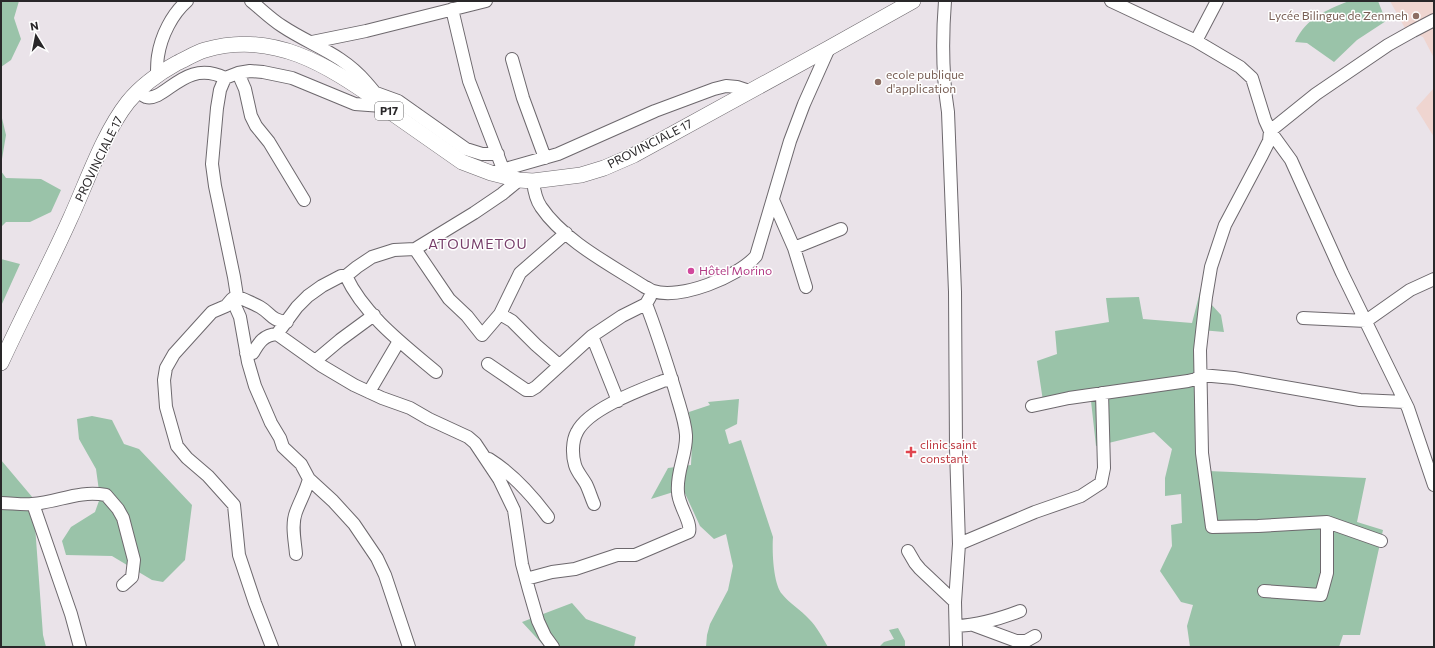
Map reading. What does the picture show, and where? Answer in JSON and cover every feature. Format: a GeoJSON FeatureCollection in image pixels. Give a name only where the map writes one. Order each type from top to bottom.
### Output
{"type":"FeatureCollection","features":[{"type":"Feature","properties":{"kind":"main road","name":"PROVINCIALE 17"},"geometry":{"type":"LineString","coordinates":[[1,363],[64,233],[95,163],[128,102],[157,75],[204,50],[232,45],[254,45],[285,50],[301,55],[325,66],[379,100],[462,162],[497,171],[526,181],[581,175],[604,168],[634,155],[913,1]]}},
{"type":"Feature","properties":{"kind":"street"},"geometry":{"type":"LineString","coordinates":[[157,75],[158,56],[164,36],[171,20],[180,6],[187,1]]}},
{"type":"Feature","properties":{"kind":"street"},"geometry":{"type":"LineString","coordinates":[[251,1],[281,26],[332,53],[356,71],[379,100]]}},
{"type":"Feature","properties":{"kind":"street"},"geometry":{"type":"LineString","coordinates":[[312,42],[366,31],[486,1]]}},
{"type":"Feature","properties":{"kind":"street"},"geometry":{"type":"LineString","coordinates":[[945,1],[942,57],[943,84],[948,112],[956,292],[956,449],[959,544],[955,602],[956,647]]}},
{"type":"Feature","properties":{"kind":"street"},"geometry":{"type":"LineString","coordinates":[[1110,1],[1196,41],[1240,67],[1252,78],[1270,131],[1291,160],[1342,273],[1405,402],[1432,469],[1434,485]]}},
{"type":"Feature","properties":{"kind":"street"},"geometry":{"type":"LineString","coordinates":[[1196,41],[1217,1]]}},
{"type":"Feature","properties":{"kind":"street"},"geometry":{"type":"LineString","coordinates":[[452,9],[469,81],[498,154],[497,171],[558,154],[655,111],[714,89],[726,86],[738,87],[749,92]]}},
{"type":"Feature","properties":{"kind":"street"},"geometry":{"type":"LineString","coordinates":[[1381,541],[1327,522],[1212,527],[1202,453],[1200,350],[1211,267],[1225,225],[1267,146],[1270,131],[1316,94],[1388,45],[1413,30],[1434,20]]}},
{"type":"Feature","properties":{"kind":"street"},"geometry":{"type":"LineString","coordinates":[[277,334],[297,306],[322,286],[340,276],[346,276],[356,267],[372,257],[394,250],[415,250],[502,194],[526,181],[535,194],[540,207],[558,227],[588,251],[654,291],[684,292],[719,281],[749,264],[756,256],[790,141],[804,104],[829,48]]}},
{"type":"Feature","properties":{"kind":"street"},"geometry":{"type":"LineString","coordinates":[[512,59],[523,98],[545,158]]}},
{"type":"Feature","properties":{"kind":"street"},"geometry":{"type":"LineString","coordinates":[[138,92],[145,97],[151,97],[159,94],[184,77],[198,73],[209,72],[225,78],[238,73],[250,71],[263,72],[292,78],[355,104],[379,100],[398,101],[466,148],[482,154],[498,154]]}},
{"type":"Feature","properties":{"kind":"street"},"geometry":{"type":"LineString","coordinates":[[238,73],[245,89],[248,106],[256,126],[269,142],[304,200]]}},
{"type":"Feature","properties":{"kind":"street"},"geometry":{"type":"LineString","coordinates":[[225,78],[220,90],[217,108],[212,164],[215,186],[234,277],[235,298],[246,353],[255,386],[280,438],[282,447],[301,464],[309,479],[354,524],[377,558],[385,575],[409,647]]}},
{"type":"Feature","properties":{"kind":"street"},"geometry":{"type":"LineString","coordinates":[[773,200],[794,248],[806,287]]}},
{"type":"Feature","properties":{"kind":"street"},"geometry":{"type":"LineString","coordinates":[[794,248],[841,229]]}},
{"type":"Feature","properties":{"kind":"street"},"geometry":{"type":"LineString","coordinates":[[415,250],[449,299],[467,316],[482,335],[500,314],[520,273],[566,233]]}},
{"type":"Feature","properties":{"kind":"street"},"geometry":{"type":"LineString","coordinates":[[346,276],[351,287],[364,305],[399,340],[436,372]]}},
{"type":"Feature","properties":{"kind":"street"},"geometry":{"type":"LineString","coordinates":[[1303,318],[1366,322],[1410,290],[1434,279]]}},
{"type":"Feature","properties":{"kind":"street"},"geometry":{"type":"LineString","coordinates":[[488,364],[526,390],[536,388],[559,365],[592,336],[622,316],[646,304],[654,291]]}},
{"type":"Feature","properties":{"kind":"street"},"geometry":{"type":"LineString","coordinates":[[235,298],[258,306],[265,310],[274,319],[287,322]]}},
{"type":"Feature","properties":{"kind":"street"},"geometry":{"type":"LineString","coordinates":[[235,298],[226,306],[212,312],[174,354],[166,368],[164,380],[166,407],[177,446],[187,458],[208,476],[234,506],[239,555],[272,647]]}},
{"type":"Feature","properties":{"kind":"street"},"geometry":{"type":"LineString","coordinates":[[526,579],[552,572],[575,569],[617,555],[635,555],[689,532],[689,524],[683,512],[678,493],[686,434],[661,342],[646,304]]}},
{"type":"Feature","properties":{"kind":"street"},"geometry":{"type":"LineString","coordinates":[[500,314],[512,321],[559,365]]}},
{"type":"Feature","properties":{"kind":"street"},"geometry":{"type":"LineString","coordinates":[[315,361],[374,315]]}},
{"type":"Feature","properties":{"kind":"street"},"geometry":{"type":"LineString","coordinates":[[246,353],[253,353],[261,340],[272,334],[277,334],[315,361],[354,385],[382,398],[410,408],[421,415],[468,437],[476,443],[499,479],[514,510],[522,564],[526,579],[538,621],[545,636],[553,647]]}},
{"type":"Feature","properties":{"kind":"street"},"geometry":{"type":"LineString","coordinates":[[592,336],[618,401]]}},
{"type":"Feature","properties":{"kind":"street"},"geometry":{"type":"LineString","coordinates":[[368,392],[399,340]]}},
{"type":"Feature","properties":{"kind":"street"},"geometry":{"type":"LineString","coordinates":[[1032,406],[1102,393],[1188,381],[1196,379],[1201,375],[1234,378],[1360,400],[1405,402]]}},
{"type":"Feature","properties":{"kind":"street"},"geometry":{"type":"LineString","coordinates":[[594,504],[588,488],[575,464],[574,441],[576,432],[594,415],[618,401],[663,381],[672,379]]}},
{"type":"Feature","properties":{"kind":"street"},"geometry":{"type":"LineString","coordinates":[[959,544],[1035,512],[1081,496],[1101,483],[1104,468],[1102,393]]}},
{"type":"Feature","properties":{"kind":"street"},"geometry":{"type":"LineString","coordinates":[[485,456],[515,478],[548,517]]}},
{"type":"Feature","properties":{"kind":"street"},"geometry":{"type":"LineString","coordinates":[[296,554],[294,527],[295,514],[306,491],[309,479]]}},
{"type":"Feature","properties":{"kind":"street"},"geometry":{"type":"LineString","coordinates":[[1,503],[33,504],[80,494],[95,493],[106,495],[118,509],[123,518],[134,560],[132,577],[123,585]]}},
{"type":"Feature","properties":{"kind":"street"},"geometry":{"type":"LineString","coordinates":[[33,504],[71,614],[80,647]]}},
{"type":"Feature","properties":{"kind":"street"},"geometry":{"type":"LineString","coordinates":[[1264,591],[1321,595],[1327,573],[1327,522]]}},
{"type":"Feature","properties":{"kind":"street"},"geometry":{"type":"LineString","coordinates":[[908,551],[914,563],[955,602]]}},
{"type":"Feature","properties":{"kind":"street"},"geometry":{"type":"LineString","coordinates":[[956,626],[988,622],[1020,611]]}},
{"type":"Feature","properties":{"kind":"street"},"geometry":{"type":"LineString","coordinates":[[973,625],[1016,641],[1026,641],[1035,636]]}},
{"type":"Feature","properties":{"kind":"shaded area","name":"Lycée Bilingue de Zenmeh"},"geometry":{"type":"Polygon","coordinates":[[[1390,1],[1434,1],[1434,58],[1423,37],[1406,30],[1390,1]]]}},
{"type":"Feature","properties":{"kind":"shaded area"},"geometry":{"type":"Polygon","coordinates":[[[1434,88],[1434,137],[1416,108],[1434,88]]]}},
{"type":"Feature","properties":{"kind":"green space"},"geometry":{"type":"Polygon","coordinates":[[[1,1],[19,1],[14,18],[21,39],[11,60],[1,67],[1,1]]]}},
{"type":"Feature","properties":{"kind":"green space"},"geometry":{"type":"Polygon","coordinates":[[[1349,1],[1378,1],[1386,21],[1357,40],[1334,62],[1307,43],[1295,42],[1305,26],[1311,21],[1325,12],[1349,1]]]}},
{"type":"Feature","properties":{"kind":"green space"},"geometry":{"type":"Polygon","coordinates":[[[1,114],[6,135],[1,165],[1,114]]]}},
{"type":"Feature","properties":{"kind":"green space"},"geometry":{"type":"Polygon","coordinates":[[[1,171],[6,178],[41,179],[61,190],[51,212],[30,222],[6,222],[1,227],[1,171]]]}},
{"type":"Feature","properties":{"kind":"green space"},"geometry":{"type":"Polygon","coordinates":[[[1,259],[20,264],[1,306],[1,259]]]}},
{"type":"Feature","properties":{"kind":"green space"},"geometry":{"type":"Polygon","coordinates":[[[1200,292],[1221,315],[1224,332],[1201,330],[1208,471],[1366,478],[1357,522],[1383,530],[1360,635],[1343,635],[1339,647],[1190,647],[1187,626],[1193,605],[1181,602],[1160,571],[1172,546],[1171,525],[1182,523],[1181,494],[1165,496],[1165,478],[1172,449],[1154,432],[1096,446],[1090,392],[1043,401],[1037,361],[1057,354],[1055,331],[1109,322],[1106,298],[1139,297],[1143,319],[1192,323],[1200,292]]]}},
{"type":"Feature","properties":{"kind":"green space"},"geometry":{"type":"Polygon","coordinates":[[[739,399],[737,424],[725,430],[729,444],[741,440],[773,537],[775,575],[779,589],[785,597],[812,622],[828,647],[706,647],[710,624],[728,590],[733,566],[726,534],[714,539],[700,526],[683,489],[651,499],[668,468],[691,465],[692,443],[689,412],[710,405],[708,402],[739,399]]]}},
{"type":"Feature","properties":{"kind":"green space"},"geometry":{"type":"Polygon","coordinates":[[[92,416],[112,420],[124,444],[139,449],[192,505],[185,560],[163,582],[152,580],[112,556],[66,555],[62,541],[71,527],[95,512],[100,498],[96,469],[79,439],[77,419],[92,416]]]}},
{"type":"Feature","properties":{"kind":"green space"},"geometry":{"type":"Polygon","coordinates":[[[1,460],[33,498],[43,635],[46,647],[1,647],[1,460]]]}},
{"type":"Feature","properties":{"kind":"green space"},"geometry":{"type":"Polygon","coordinates":[[[572,603],[586,619],[636,637],[634,647],[545,647],[522,622],[572,603]]]}},
{"type":"Feature","properties":{"kind":"green space"},"geometry":{"type":"Polygon","coordinates":[[[898,628],[905,641],[905,647],[879,647],[884,642],[894,639],[889,630],[898,628]]]}},
{"type":"Feature","properties":{"kind":"place","name":"Lycée Bilingue de Zenmeh"},"geometry":{"type":"Point","coordinates":[1416,16]}},
{"type":"Feature","properties":{"kind":"place","name":"ecole publique d'application"},"geometry":{"type":"Point","coordinates":[878,82]}},
{"type":"Feature","properties":{"kind":"place","name":"Hôtel Morino"},"geometry":{"type":"Point","coordinates":[691,271]}},
{"type":"Feature","properties":{"kind":"place","name":"clinic saint constant"},"geometry":{"type":"Point","coordinates":[911,452]}},
{"type":"Feature","properties":{"kind":"district","name":"ATOUMETOU"},"geometry":{"type":"Point","coordinates":[478,244]}}]}
